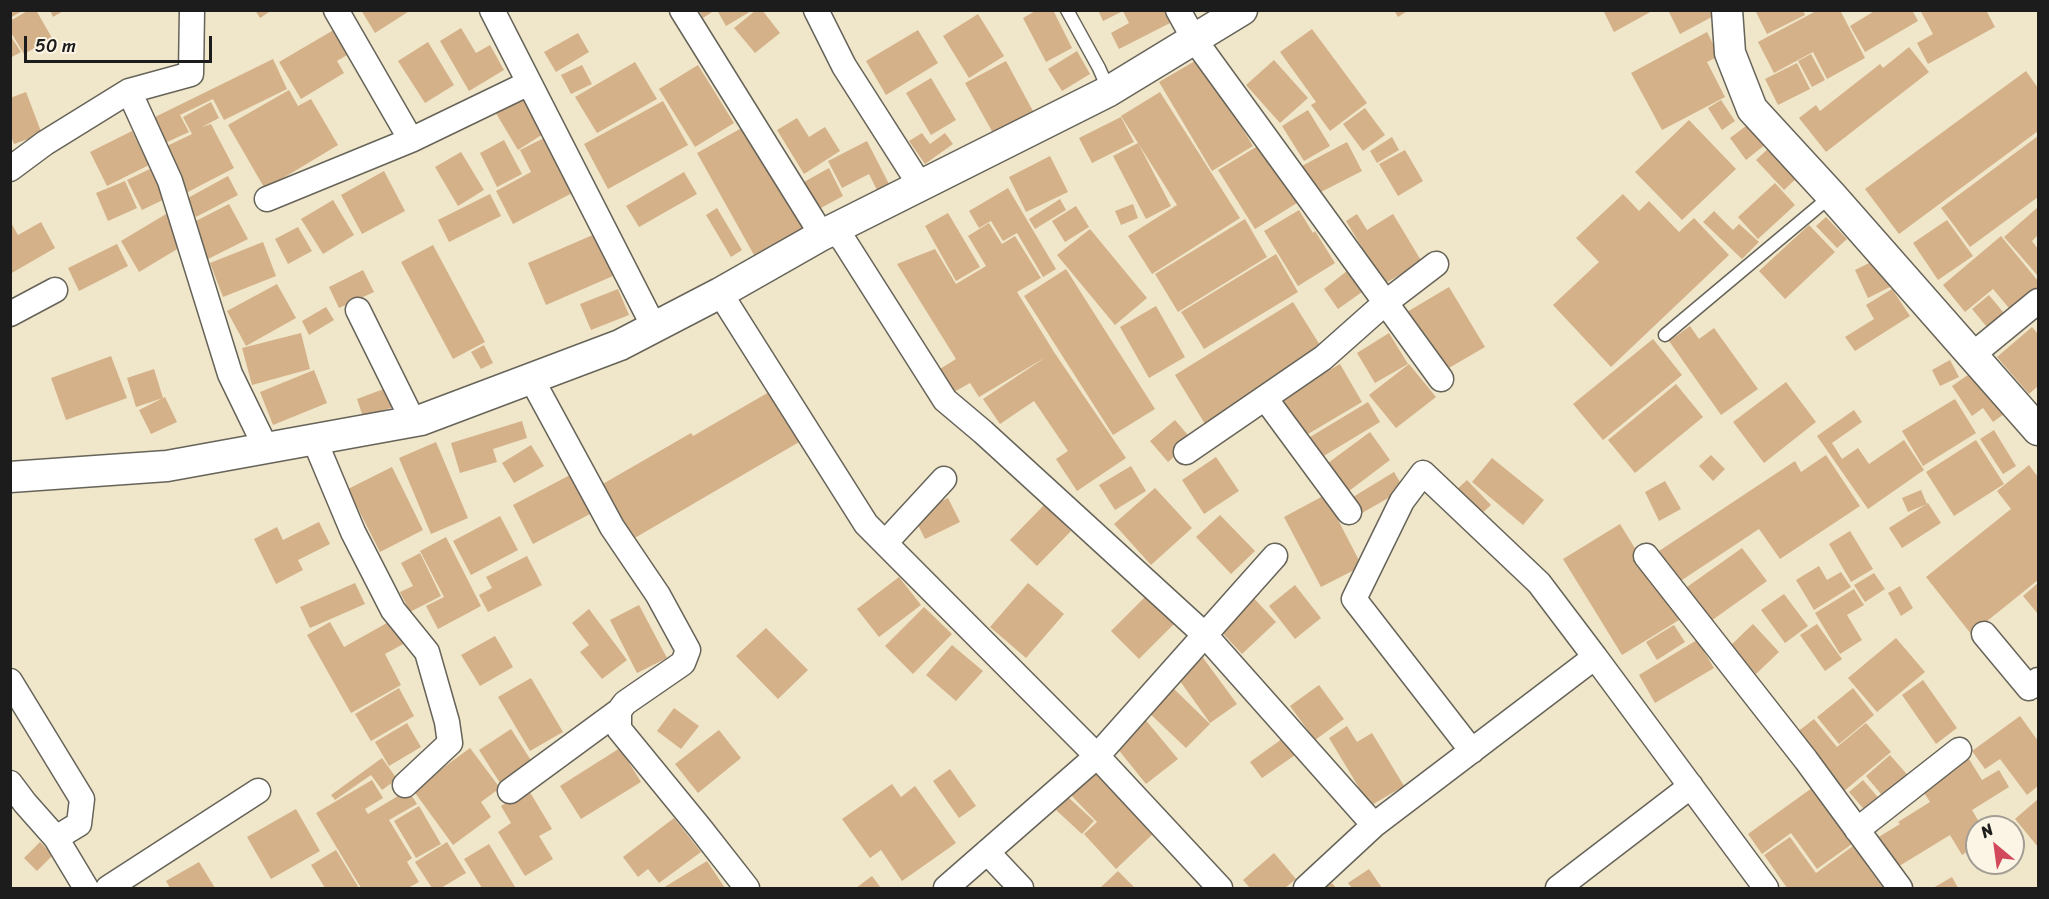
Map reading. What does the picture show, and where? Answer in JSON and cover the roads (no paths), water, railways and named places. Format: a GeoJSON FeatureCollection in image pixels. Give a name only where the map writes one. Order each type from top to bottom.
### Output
{"type":"FeatureCollection","features":[{"type":"Feature","properties":{"kind":"street"},"geometry":{"type":"LineString","coordinates":[[10,169],[45,143],[129,91],[191,74],[192,10]]}},
{"type":"Feature","properties":{"kind":"street"},"geometry":{"type":"LineString","coordinates":[[336,10],[411,140]]}},
{"type":"Feature","properties":{"kind":"street"},"geometry":{"type":"LineString","coordinates":[[492,10],[654,327]]}},
{"type":"Feature","properties":{"kind":"street"},"geometry":{"type":"LineString","coordinates":[[682,10],[822,235]]}},
{"type":"Feature","properties":{"kind":"street"},"geometry":{"type":"LineString","coordinates":[[816,10],[844,66],[920,185]]}},
{"type":"Feature","properties":{"kind":"street"},"geometry":{"type":"LineString","coordinates":[[1178,10],[1194,39],[1441,380]]}},
{"type":"Feature","properties":{"kind":"street"},"geometry":{"type":"LineString","coordinates":[[10,477],[167,466],[413,421],[620,345],[720,293],[822,235],[1109,91],[1242,10]]}},
{"type":"Feature","properties":{"kind":"street"},"geometry":{"type":"LineString","coordinates":[[1727,10],[1730,53],[1752,109],[1832,196],[2038,430]]}},
{"type":"Feature","properties":{"kind":"street"},"geometry":{"type":"LineString","coordinates":[[267,199],[411,140],[529,83]]}},
{"type":"Feature","properties":{"kind":"street"},"geometry":{"type":"LineString","coordinates":[[129,91],[170,181],[230,374],[266,448]]}},
{"type":"Feature","properties":{"kind":"street"},"geometry":{"type":"LineString","coordinates":[[822,235],[835,231],[843,241],[945,400],[1205,635],[1374,825]]}},
{"type":"Feature","properties":{"kind":"street"},"geometry":{"type":"LineString","coordinates":[[1186,452],[1323,358],[1385,303],[1436,264]]}},
{"type":"Feature","properties":{"kind":"street"},"geometry":{"type":"LineString","coordinates":[[10,314],[55,290]]}},
{"type":"Feature","properties":{"kind":"street"},"geometry":{"type":"LineString","coordinates":[[720,293],[866,524],[1097,756],[1220,888]]}},
{"type":"Feature","properties":{"kind":"street"},"geometry":{"type":"LineString","coordinates":[[1971,356],[2038,301]]}},
{"type":"Feature","properties":{"kind":"street"},"geometry":{"type":"LineString","coordinates":[[358,310],[413,421]]}},
{"type":"Feature","properties":{"kind":"street"},"geometry":{"type":"LineString","coordinates":[[510,791],[619,711],[625,703],[683,663],[688,650],[658,595],[612,527],[531,378]]}},
{"type":"Feature","properties":{"kind":"street"},"geometry":{"type":"LineString","coordinates":[[1265,398],[1349,512]]}},
{"type":"Feature","properties":{"kind":"street"},"geometry":{"type":"LineString","coordinates":[[314,439],[352,532],[393,610],[427,651],[447,722],[450,743],[405,784]]}},
{"type":"Feature","properties":{"kind":"street"},"geometry":{"type":"LineString","coordinates":[[1472,750],[1354,599],[1402,501],[1422,473],[1539,583],[1766,888]]}},
{"type":"Feature","properties":{"kind":"street"},"geometry":{"type":"LineString","coordinates":[[885,543],[944,479]]}},
{"type":"Feature","properties":{"kind":"street"},"geometry":{"type":"LineString","coordinates":[[946,888],[1097,756],[1275,556]]}},
{"type":"Feature","properties":{"kind":"street"},"geometry":{"type":"LineString","coordinates":[[1646,556],[1799,750],[1900,888]]}},
{"type":"Feature","properties":{"kind":"street"},"geometry":{"type":"LineString","coordinates":[[1984,634],[2029,688],[2038,680]]}},
{"type":"Feature","properties":{"kind":"street"},"geometry":{"type":"LineString","coordinates":[[1306,888],[1374,825],[1595,657]]}},
{"type":"Feature","properties":{"kind":"street"},"geometry":{"type":"LineString","coordinates":[[10,681],[82,799],[79,824],[56,838]]}},
{"type":"Feature","properties":{"kind":"street"},"geometry":{"type":"LineString","coordinates":[[619,711],[619,729],[747,888]]}},
{"type":"Feature","properties":{"kind":"street"},"geometry":{"type":"LineString","coordinates":[[1857,830],[1959,750]]}},
{"type":"Feature","properties":{"kind":"street"},"geometry":{"type":"LineString","coordinates":[[10,783],[56,838],[86,888]]}},
{"type":"Feature","properties":{"kind":"street"},"geometry":{"type":"LineString","coordinates":[[1558,888],[1691,786]]}},
{"type":"Feature","properties":{"kind":"street"},"geometry":{"type":"LineString","coordinates":[[108,888],[134,882],[258,791]]}},
{"type":"Feature","properties":{"kind":"street"},"geometry":{"type":"LineString","coordinates":[[987,852],[1021,888]]}},
{"type":"Feature","properties":{"kind":"lane"},"geometry":{"type":"LineString","coordinates":[[1067,10],[1109,91]]}},
{"type":"Feature","properties":{"kind":"lane"},"geometry":{"type":"LineString","coordinates":[[1665,334],[1832,196]]}}]}
